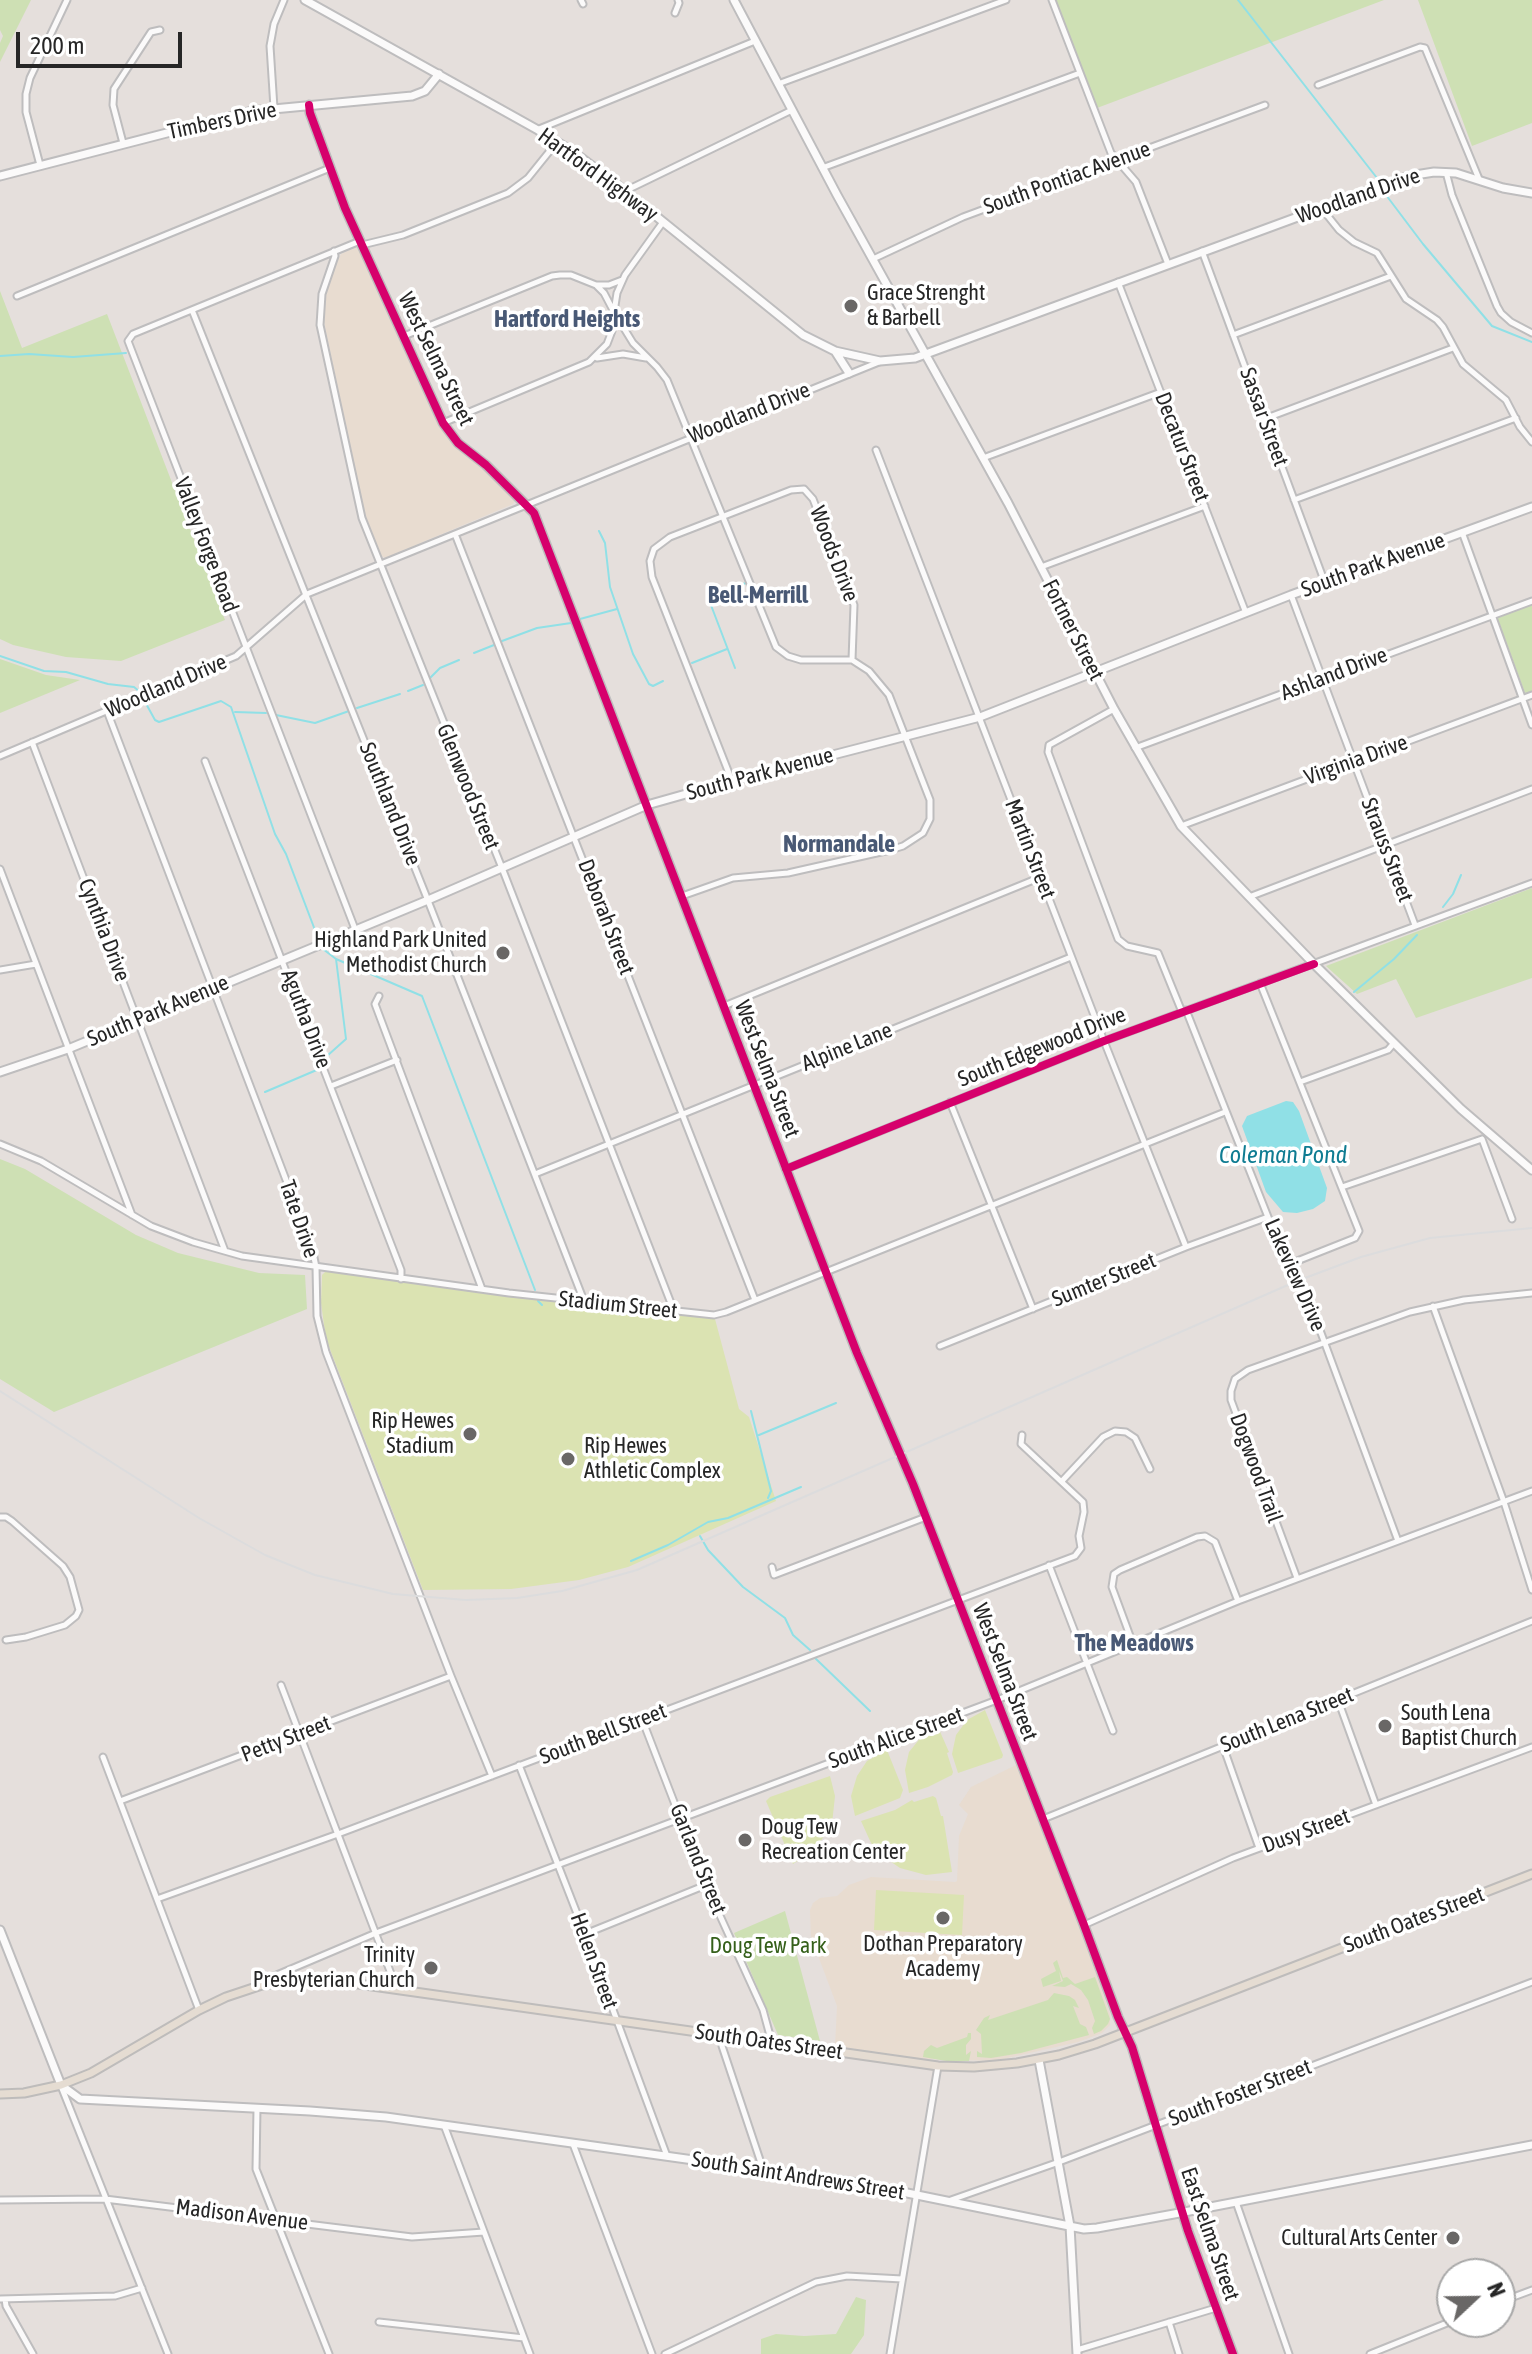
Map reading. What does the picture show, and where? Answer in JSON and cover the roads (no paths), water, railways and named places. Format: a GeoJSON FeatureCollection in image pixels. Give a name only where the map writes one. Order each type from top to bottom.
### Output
{"type":"FeatureCollection","features":[{"type":"Feature","properties":{"kind":"main road","name":"South Oates Street"},"geometry":{"type":"LineString","coordinates":[[0,2094],[24,2093],[61,2085],[91,2073],[226,1997],[262,1985],[318,1980],[938,2066],[998,2066],[1077,2050],[1532,1874]]}},
{"type":"Feature","properties":{"kind":"street"},"geometry":{"type":"LineString","coordinates":[[40,165],[26,112],[26,94],[30,78],[67,0]]}},
{"type":"Feature","properties":{"kind":"street"},"geometry":{"type":"LineString","coordinates":[[274,108],[270,46],[274,24],[284,0]]}},
{"type":"Feature","properties":{"kind":"street","name":"Hartford Highway"},"geometry":{"type":"LineString","coordinates":[[305,0],[557,142],[625,191],[788,325],[814,342],[835,351],[880,361]]}},
{"type":"Feature","properties":{"kind":"street"},"geometry":{"type":"LineString","coordinates":[[675,13],[678,0]]}},
{"type":"Feature","properties":{"kind":"street","name":"Fortner Street"},"geometry":{"type":"LineString","coordinates":[[734,0],[822,168],[983,458],[1135,748],[1181,826],[1484,1135],[1532,1170]]}},
{"type":"Feature","properties":{"kind":"street"},"geometry":{"type":"LineString","coordinates":[[778,84],[1006,0]]}},
{"type":"Feature","properties":{"kind":"street"},"geometry":{"type":"LineString","coordinates":[[1052,0],[1111,153],[1136,182],[1168,264]]}},
{"type":"Feature","properties":{"kind":"street"},"geometry":{"type":"LineString","coordinates":[[123,143],[113,105],[114,89],[151,32],[160,30]]}},
{"type":"Feature","properties":{"kind":"street"},"geometry":{"type":"LineString","coordinates":[[538,130],[755,41]]}},
{"type":"Feature","properties":{"kind":"street"},"geometry":{"type":"LineString","coordinates":[[1318,85],[1420,47],[1425,48],[1479,179]]}},
{"type":"Feature","properties":{"kind":"street"},"geometry":{"type":"LineString","coordinates":[[822,168],[1080,73]]}},
{"type":"Feature","properties":{"kind":"street","name":"Timbers Drive"},"geometry":{"type":"LineString","coordinates":[[0,176],[237,114],[412,96],[425,91],[439,74]]}},
{"type":"Feature","properties":{"kind":"street","name":"West Selma Street"},"geometry":{"type":"LineString","coordinates":[[309,105],[330,168],[361,243],[443,423],[458,443],[486,465],[534,513],[857,1353],[926,1517],[1132,2047],[1155,2125]]}},
{"type":"Feature","properties":{"kind":"street","name":"South Pontiac Avenue"},"geometry":{"type":"LineString","coordinates":[[873,259],[963,217],[1265,105]]}},
{"type":"Feature","properties":{"kind":"street"},"geometry":{"type":"LineString","coordinates":[[625,191],[792,110]]}},
{"type":"Feature","properties":{"kind":"street"},"geometry":{"type":"LineString","coordinates":[[192,310],[334,251],[403,235],[515,189],[557,142]]}},
{"type":"Feature","properties":{"kind":"street"},"geometry":{"type":"LineString","coordinates":[[17,296],[330,168]]}},
{"type":"Feature","properties":{"kind":"street"},"geometry":{"type":"LineString","coordinates":[[1446,172],[1452,195],[1497,306],[1511,322],[1532,333]]}},
{"type":"Feature","properties":{"kind":"street","name":"Woodland Drive"},"geometry":{"type":"LineString","coordinates":[[0,756],[236,656],[307,594],[880,361],[915,358],[1409,176],[1446,172],[1532,193]]}},
{"type":"Feature","properties":{"kind":"street"},"geometry":{"type":"LineString","coordinates":[[1323,207],[1339,230],[1354,242],[1377,253],[1406,299],[1437,320],[1468,369],[1506,400],[1532,442]]}},
{"type":"Feature","properties":{"kind":"street"},"geometry":{"type":"LineString","coordinates":[[596,358],[610,337],[617,293],[623,280],[663,222]]}},
{"type":"Feature","properties":{"kind":"street","name":"Glenwood Street"},"geometry":{"type":"LineString","coordinates":[[334,251],[320,305],[321,336],[359,507],[674,1311]]}},
{"type":"Feature","properties":{"kind":"street","name":"Sassar Street"},"geometry":{"type":"LineString","coordinates":[[1202,251],[1325,583]]}},
{"type":"Feature","properties":{"kind":"street"},"geometry":{"type":"LineString","coordinates":[[404,336],[552,276],[571,275],[596,285],[623,280]]}},
{"type":"Feature","properties":{"kind":"street"},"geometry":{"type":"LineString","coordinates":[[1233,335],[1391,276]]}},
{"type":"Feature","properties":{"kind":"street","name":"Decatur Street"},"geometry":{"type":"LineString","coordinates":[[1118,282],[1246,613]]}},
{"type":"Feature","properties":{"kind":"street"},"geometry":{"type":"LineString","coordinates":[[596,285],[604,293],[633,343],[667,380],[776,647],[788,656],[801,660],[852,660],[869,671],[886,690],[931,807],[927,826],[916,838],[890,850],[802,870],[733,878],[682,896]]}},
{"type":"Feature","properties":{"kind":"street","name":"Valley Forge Road"},"geometry":{"type":"LineString","coordinates":[[192,310],[133,334],[128,339],[355,929]]}},
{"type":"Feature","properties":{"kind":"street","name":"Southland Drive"},"geometry":{"type":"LineString","coordinates":[[192,310],[307,594],[584,1301]]}},
{"type":"Feature","properties":{"kind":"street"},"geometry":{"type":"LineString","coordinates":[[1264,419],[1453,348]]}},
{"type":"Feature","properties":{"kind":"street"},"geometry":{"type":"LineString","coordinates":[[835,351],[849,373]]}},
{"type":"Feature","properties":{"kind":"street"},"geometry":{"type":"LineString","coordinates":[[443,423],[596,358],[623,354],[647,358]]}},
{"type":"Feature","properties":{"kind":"street"},"geometry":{"type":"LineString","coordinates":[[983,458],[1161,392]]}},
{"type":"Feature","properties":{"kind":"street"},"geometry":{"type":"LineString","coordinates":[[1294,500],[1516,418]]}},
{"type":"Feature","properties":{"kind":"street","name":"Martin Street"},"geometry":{"type":"LineString","coordinates":[[876,450],[1186,1247]]}},
{"type":"Feature","properties":{"kind":"street","name":"Woods Drive"},"geometry":{"type":"LineString","coordinates":[[723,517],[796,489],[809,493],[854,605],[852,660]]}},
{"type":"Feature","properties":{"kind":"street"},"geometry":{"type":"LineString","coordinates":[[1041,567],[1205,506]]}},
{"type":"Feature","properties":{"kind":"street","name":"South Park Avenue"},"geometry":{"type":"LineString","coordinates":[[0,1072],[139,1020],[647,805],[980,717],[1291,595],[1532,507]]}},
{"type":"Feature","properties":{"kind":"street"},"geometry":{"type":"LineString","coordinates":[[723,517],[664,540],[654,549],[650,561],[652,577],[732,781]]}},
{"type":"Feature","properties":{"kind":"street"},"geometry":{"type":"LineString","coordinates":[[1462,532],[1532,725]]}},
{"type":"Feature","properties":{"kind":"street","name":"Deborah Street"},"geometry":{"type":"LineString","coordinates":[[455,534],[755,1300]]}},
{"type":"Feature","properties":{"kind":"street","name":"Strauss Street"},"geometry":{"type":"LineString","coordinates":[[1291,595],[1415,925]]}},
{"type":"Feature","properties":{"kind":"street","name":"Ashland Drive"},"geometry":{"type":"LineString","coordinates":[[1135,748],[1532,601]]}},
{"type":"Feature","properties":{"kind":"street","name":"Virginia Drive"},"geometry":{"type":"LineString","coordinates":[[1181,826],[1532,695]]}},
{"type":"Feature","properties":{"kind":"street","name":"Lakeview Drive"},"geometry":{"type":"LineString","coordinates":[[1114,709],[1049,745],[1048,752],[1118,939],[1127,946],[1158,953],[1184,1011],[1287,1265],[1306,1292],[1398,1541]]}},
{"type":"Feature","properties":{"kind":"street","name":"Tate Drive"},"geometry":{"type":"LineString","coordinates":[[107,711],[312,1248],[321,1339],[492,1776]]}},
{"type":"Feature","properties":{"kind":"street","name":"Cynthia Drive"},"geometry":{"type":"LineString","coordinates":[[32,742],[225,1252]]}},
{"type":"Feature","properties":{"kind":"street","name":"Agutha Drive"},"geometry":{"type":"LineString","coordinates":[[205,761],[401,1270],[401,1279]]}},
{"type":"Feature","properties":{"kind":"street"},"geometry":{"type":"LineString","coordinates":[[1249,897],[1532,789]]}},
{"type":"Feature","properties":{"kind":"street"},"geometry":{"type":"LineString","coordinates":[[0,870],[132,1216]]}},
{"type":"Feature","properties":{"kind":"street"},"geometry":{"type":"LineString","coordinates":[[724,1006],[1041,877]]}},
{"type":"Feature","properties":{"kind":"street","name":"South Edgewood Drive"},"geometry":{"type":"LineString","coordinates":[[786,1169],[1104,1041],[1532,883]]}},
{"type":"Feature","properties":{"kind":"street","name":"Alpine Lane"},"geometry":{"type":"LineString","coordinates":[[535,1174],[1071,957]]}},
{"type":"Feature","properties":{"kind":"street"},"geometry":{"type":"LineString","coordinates":[[0,970],[36,964]]}},
{"type":"Feature","properties":{"kind":"street"},"geometry":{"type":"LineString","coordinates":[[1260,983],[1359,1229],[1358,1235],[1287,1265]]}},
{"type":"Feature","properties":{"kind":"street"},"geometry":{"type":"LineString","coordinates":[[379,996],[375,1004],[482,1289]]}},
{"type":"Feature","properties":{"kind":"street"},"geometry":{"type":"LineString","coordinates":[[1300,1082],[1388,1050],[1395,1043]]}},
{"type":"Feature","properties":{"kind":"street"},"geometry":{"type":"LineString","coordinates":[[331,1086],[397,1060]]}},
{"type":"Feature","properties":{"kind":"street"},"geometry":{"type":"LineString","coordinates":[[950,1102],[1033,1309]]}},
{"type":"Feature","properties":{"kind":"street","name":"Stadium Street"},"geometry":{"type":"LineString","coordinates":[[0,1144],[41,1161],[132,1216],[171,1234],[225,1252],[401,1279],[718,1315],[1225,1112]]}},
{"type":"Feature","properties":{"kind":"street"},"geometry":{"type":"LineString","coordinates":[[1342,1187],[1484,1135],[1512,1219]]}},
{"type":"Feature","properties":{"kind":"street","name":"Sumter Street"},"geometry":{"type":"LineString","coordinates":[[940,1346],[1268,1217]]}},
{"type":"Feature","properties":{"kind":"street","name":"Dogwood Trail"},"geometry":{"type":"LineString","coordinates":[[1297,1578],[1233,1404],[1231,1391],[1235,1379],[1244,1371],[1385,1319],[1433,1306],[1532,1293]]}},
{"type":"Feature","properties":{"kind":"street"},"geometry":{"type":"LineString","coordinates":[[1433,1306],[1504,1502],[1532,1590]]}},
{"type":"Feature","properties":{"kind":"street"},"geometry":{"type":"LineString","coordinates":[[1022,1435],[1021,1444],[1062,1481],[1103,1437],[1115,1431],[1126,1432],[1135,1438],[1150,1469]]}},
{"type":"Feature","properties":{"kind":"street","name":"South Bell Street"},"geometry":{"type":"LineString","coordinates":[[157,1899],[338,1834],[1075,1556],[1081,1548],[1079,1536],[1084,1507],[1080,1498],[1062,1481]]}},
{"type":"Feature","properties":{"kind":"street","name":"South Alice Street"},"geometry":{"type":"LineString","coordinates":[[262,1985],[272,1977],[376,1933],[997,1700],[1238,1601],[1532,1491]]}},
{"type":"Feature","properties":{"kind":"street"},"geometry":{"type":"LineString","coordinates":[[0,1517],[12,1521],[63,1566],[70,1577],[79,1610],[65,1625],[6,1640]]}},
{"type":"Feature","properties":{"kind":"street"},"geometry":{"type":"LineString","coordinates":[[772,1567],[774,1575],[926,1517]]}},
{"type":"Feature","properties":{"kind":"street"},"geometry":{"type":"LineString","coordinates":[[1133,1644],[1112,1590],[1114,1574],[1197,1537],[1205,1536],[1215,1542],[1238,1601]]}},
{"type":"Feature","properties":{"kind":"street"},"geometry":{"type":"LineString","coordinates":[[1049,1565],[1113,1731]]}},
{"type":"Feature","properties":{"kind":"street","name":"South Lena Street"},"geometry":{"type":"LineString","coordinates":[[1043,1819],[1532,1621]]}},
{"type":"Feature","properties":{"kind":"street","name":"Petty Street"},"geometry":{"type":"LineString","coordinates":[[120,1801],[451,1676]]}},
{"type":"Feature","properties":{"kind":"street"},"geometry":{"type":"LineString","coordinates":[[281,1685],[376,1933],[394,1989]]}},
{"type":"Feature","properties":{"kind":"street"},"geometry":{"type":"LineString","coordinates":[[1338,1700],[1376,1805]]}},
{"type":"Feature","properties":{"kind":"street","name":"Garland Street"},"geometry":{"type":"LineString","coordinates":[[642,1719],[706,1885],[770,2028],[772,2043]]}},
{"type":"Feature","properties":{"kind":"street"},"geometry":{"type":"LineString","coordinates":[[1223,1746],[1259,1848]]}},
{"type":"Feature","properties":{"kind":"street","name":"Dusy Street"},"geometry":{"type":"LineString","coordinates":[[1084,1925],[1259,1848],[1532,1747]]}},
{"type":"Feature","properties":{"kind":"street"},"geometry":{"type":"LineString","coordinates":[[103,1757],[199,2010]]}},
{"type":"Feature","properties":{"kind":"street","name":"Helen Street"},"geometry":{"type":"LineString","coordinates":[[519,1765],[668,2157]]}},
{"type":"Feature","properties":{"kind":"street"},"geometry":{"type":"LineString","coordinates":[[585,1934],[706,1885]]}},
{"type":"Feature","properties":{"kind":"street"},"geometry":{"type":"LineString","coordinates":[[0,1930],[168,2354]]}},
{"type":"Feature","properties":{"kind":"street","name":"South Foster Street"},"geometry":{"type":"LineString","coordinates":[[947,2201],[1059,2162],[1532,1982]]}},
{"type":"Feature","properties":{"kind":"street"},"geometry":{"type":"LineString","coordinates":[[721,2036],[764,2170]]}},
{"type":"Feature","properties":{"kind":"street"},"geometry":{"type":"LineString","coordinates":[[1039,2060],[1070,2226],[1077,2352],[1216,2308]]}},
{"type":"Feature","properties":{"kind":"street"},"geometry":{"type":"LineString","coordinates":[[890,2354],[938,2066]]}},
{"type":"Feature","properties":{"kind":"street","name":"South Saint Andrews Street"},"geometry":{"type":"LineString","coordinates":[[61,2085],[80,2099],[349,2113],[444,2125],[858,2183],[1070,2226],[1097,2228],[1532,2145]]}},
{"type":"Feature","properties":{"kind":"street"},"geometry":{"type":"LineString","coordinates":[[257,2108],[256,2169],[329,2354]]}},
{"type":"Feature","properties":{"kind":"street"},"geometry":{"type":"LineString","coordinates":[[444,2125],[530,2354]]}},
{"type":"Feature","properties":{"kind":"street","name":"East Selma Street"},"geometry":{"type":"LineString","coordinates":[[1155,2125],[1182,2212],[1233,2354]]}},
{"type":"Feature","properties":{"kind":"street"},"geometry":{"type":"LineString","coordinates":[[573,2144],[652,2354]]}},
{"type":"Feature","properties":{"kind":"street","name":"Madison Avenue"},"geometry":{"type":"LineString","coordinates":[[0,2200],[105,2199],[412,2237],[484,2232]]}},
{"type":"Feature","properties":{"kind":"street"},"geometry":{"type":"LineString","coordinates":[[1236,2202],[1289,2354]]}},
{"type":"Feature","properties":{"kind":"street"},"geometry":{"type":"LineString","coordinates":[[665,2354],[828,2278],[902,2279]]}},
{"type":"Feature","properties":{"kind":"street"},"geometry":{"type":"LineString","coordinates":[[33,2354],[3,2299],[115,2296],[142,2288]]}},
{"type":"Feature","properties":{"kind":"street"},"geometry":{"type":"LineString","coordinates":[[379,2322],[524,2338]]}},
{"type":"Feature","properties":{"kind":"street"},"geometry":{"type":"LineString","coordinates":[[1169,2322],[1179,2354]]}},
{"type":"Feature","properties":{"kind":"street"},"geometry":{"type":"LineString","coordinates":[[1370,2354],[1436,2327]]}},
{"type":"Feature","properties":{"kind":"water","name":"Coleman Pond"},"geometry":{"type":"Polygon","coordinates":[[[1286,1101],[1293,1102],[1299,1111],[1327,1188],[1325,1201],[1313,1209],[1297,1213],[1283,1212],[1266,1192],[1242,1126],[1247,1116],[1286,1101]]]}},
{"type":"Feature","properties":{"kind":"waterway"},"geometry":{"type":"LineString","coordinates":[[1238,0],[1377,178]]}},
{"type":"Feature","properties":{"kind":"waterway"},"geometry":{"type":"LineString","coordinates":[[1383,191],[1492,326],[1532,342]]}},
{"type":"Feature","properties":{"kind":"waterway"},"geometry":{"type":"LineString","coordinates":[[0,356],[73,357],[126,353]]}},
{"type":"Feature","properties":{"kind":"waterway"},"geometry":{"type":"LineString","coordinates":[[599,531],[605,543],[610,587],[633,654],[649,684],[653,686],[663,681]]}},
{"type":"Feature","properties":{"kind":"waterway"},"geometry":{"type":"LineString","coordinates":[[735,668],[709,600],[711,596],[746,583]]}},
{"type":"Feature","properties":{"kind":"waterway"},"geometry":{"type":"LineString","coordinates":[[580,619],[617,609]]}},
{"type":"Feature","properties":{"kind":"waterway"},"geometry":{"type":"LineString","coordinates":[[502,641],[537,628],[571,623]]}},
{"type":"Feature","properties":{"kind":"waterway"},"geometry":{"type":"LineString","coordinates":[[474,653],[494,645]]}},
{"type":"Feature","properties":{"kind":"waterway"},"geometry":{"type":"LineString","coordinates":[[692,663],[727,649]]}},
{"type":"Feature","properties":{"kind":"waterway"},"geometry":{"type":"LineString","coordinates":[[0,656],[44,671],[66,672],[108,684],[134,687],[140,692]]}},
{"type":"Feature","properties":{"kind":"waterway"},"geometry":{"type":"LineString","coordinates":[[430,678],[440,668],[459,660]]}},
{"type":"Feature","properties":{"kind":"waterway"},"geometry":{"type":"LineString","coordinates":[[408,691],[423,685]]}},
{"type":"Feature","properties":{"kind":"waterway"},"geometry":{"type":"LineString","coordinates":[[357,708],[400,694]]}},
{"type":"Feature","properties":{"kind":"waterway"},"geometry":{"type":"LineString","coordinates":[[144,700],[159,722],[221,701],[231,707],[275,834],[286,854],[318,938]]}},
{"type":"Feature","properties":{"kind":"waterway"},"geometry":{"type":"LineString","coordinates":[[276,715],[315,723],[349,711]]}},
{"type":"Feature","properties":{"kind":"waterway"},"geometry":{"type":"LineString","coordinates":[[235,712],[266,713]]}},
{"type":"Feature","properties":{"kind":"waterway"},"geometry":{"type":"LineString","coordinates":[[1443,907],[1461,875]]}},
{"type":"Feature","properties":{"kind":"waterway"},"geometry":{"type":"LineString","coordinates":[[1354,992],[1417,935]]}},
{"type":"Feature","properties":{"kind":"waterway"},"geometry":{"type":"LineString","coordinates":[[323,949],[336,959],[422,996],[535,1290]]}},
{"type":"Feature","properties":{"kind":"waterway"},"geometry":{"type":"LineString","coordinates":[[327,1056],[346,1039],[336,959]]}},
{"type":"Feature","properties":{"kind":"waterway"},"geometry":{"type":"LineString","coordinates":[[265,1092],[319,1069]]}},
{"type":"Feature","properties":{"kind":"waterway"},"geometry":{"type":"LineString","coordinates":[[538,1301],[542,1305]]}},
{"type":"Feature","properties":{"kind":"waterway"},"geometry":{"type":"LineString","coordinates":[[759,1435],[836,1403]]}},
{"type":"Feature","properties":{"kind":"waterway"},"geometry":{"type":"LineString","coordinates":[[751,1411],[771,1491],[768,1498]]}},
{"type":"Feature","properties":{"kind":"waterway"},"geometry":{"type":"LineString","coordinates":[[631,1561],[668,1545],[708,1522],[728,1518],[801,1487]]}},
{"type":"Feature","properties":{"kind":"waterway"},"geometry":{"type":"LineString","coordinates":[[700,1536],[708,1550],[743,1587],[785,1618],[793,1635],[810,1650]]}},
{"type":"Feature","properties":{"kind":"waterway"},"geometry":{"type":"LineString","coordinates":[[815,1658],[870,1711]]}},
{"type":"Feature","properties":{"kind":"railway"},"geometry":{"type":"LineString","coordinates":[[0,1391],[199,1518],[265,1555],[315,1575],[393,1594],[466,1600],[517,1598],[562,1591],[637,1570],[1297,1281],[1361,1257],[1430,1238],[1532,1228]]}},
{"type":"Feature","properties":{"kind":"place","name":"Grace Strenght & Barbell"},"geometry":{"type":"Point","coordinates":[851,306]}},
{"type":"Feature","properties":{"kind":"place","name":"Highland Park United Methodist Church"},"geometry":{"type":"Point","coordinates":[503,953]}},
{"type":"Feature","properties":{"kind":"place","name":"Rip Hewes Stadium"},"geometry":{"type":"Point","coordinates":[470,1434]}},
{"type":"Feature","properties":{"kind":"place","name":"Rip Hewes Athletic Complex"},"geometry":{"type":"Point","coordinates":[568,1459]}},
{"type":"Feature","properties":{"kind":"place","name":"South Lena Baptist Church"},"geometry":{"type":"Point","coordinates":[1385,1726]}},
{"type":"Feature","properties":{"kind":"place","name":"Doug Tew Recreation Center"},"geometry":{"type":"Point","coordinates":[745,1840]}},
{"type":"Feature","properties":{"kind":"place","name":"Dothan Preparatory Academy"},"geometry":{"type":"Point","coordinates":[943,1918]}},
{"type":"Feature","properties":{"kind":"place","name":"Trinity Presbyterian Church"},"geometry":{"type":"Point","coordinates":[431,1968]}},
{"type":"Feature","properties":{"kind":"place","name":"Cultural Arts Center"},"geometry":{"type":"Point","coordinates":[1453,2238]}},
{"type":"Feature","properties":{"kind":"district","name":"Hartford Heights"},"geometry":{"type":"Point","coordinates":[567,319]}},
{"type":"Feature","properties":{"kind":"district","name":"Bell-Merrill"},"geometry":{"type":"Point","coordinates":[758,595]}},
{"type":"Feature","properties":{"kind":"district","name":"Normandale"},"geometry":{"type":"Point","coordinates":[839,844]}},
{"type":"Feature","properties":{"kind":"district","name":"The Meadows"},"geometry":{"type":"Point","coordinates":[1134,1643]}},
{"type":"Feature","properties":{"kind":"park label","name":"Doug Tew Park"},"geometry":{"type":"Point","coordinates":[768,1946]}}]}
